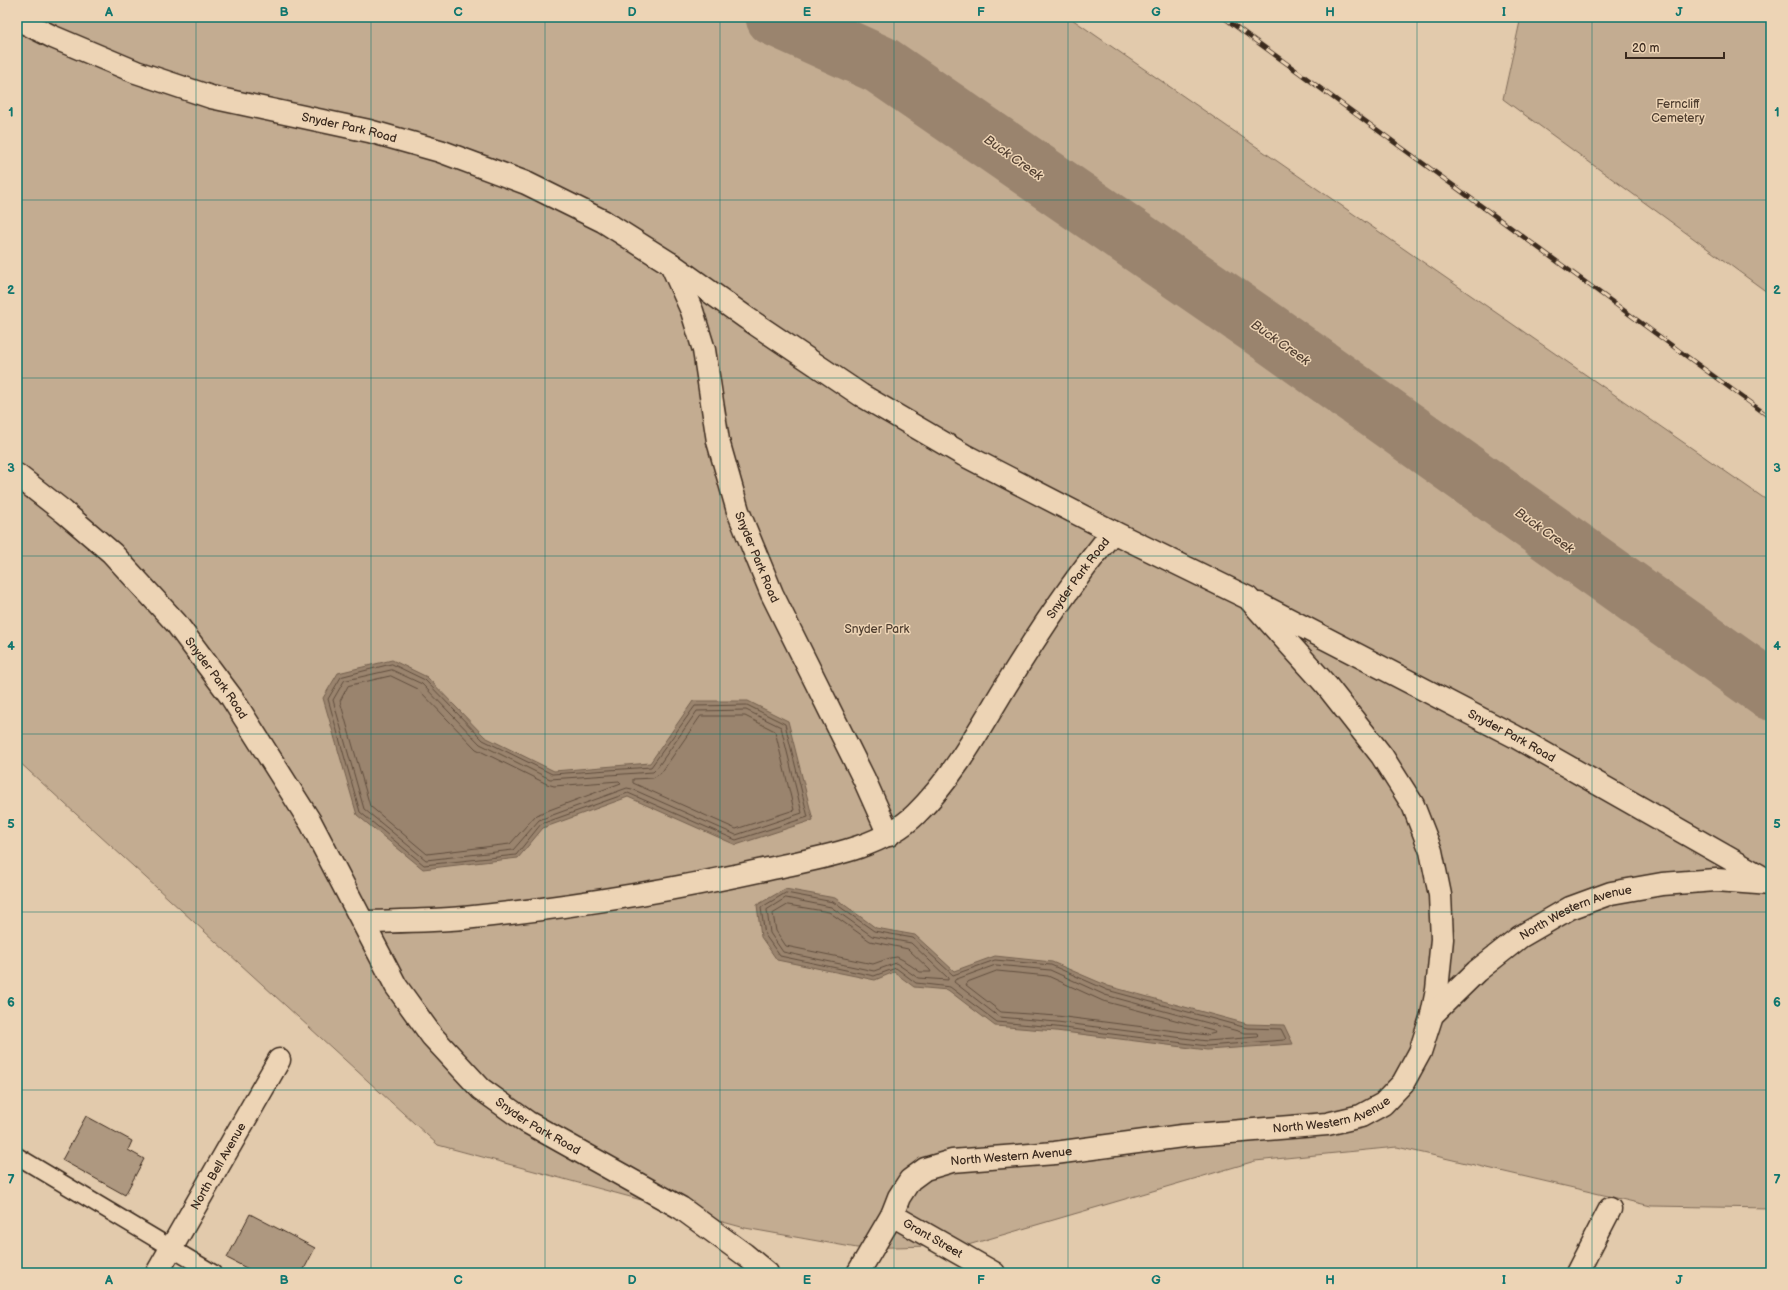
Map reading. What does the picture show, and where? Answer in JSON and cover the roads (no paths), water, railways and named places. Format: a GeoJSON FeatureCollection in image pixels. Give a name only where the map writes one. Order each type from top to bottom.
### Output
{"type":"FeatureCollection","features":[{"type":"Feature","properties":{"kind":"street","name":"Snyder Park Road"},"geometry":{"type":"LineString","coordinates":[[17,19],[53,37],[136,72],[211,97],[369,131],[440,151],[526,183],[603,220],[671,264],[748,319],[861,395],[964,455],[1113,532],[1248,598],[1514,736],[1771,883]]}},
{"type":"Feature","properties":{"kind":"street","name":"Snyder Park Road"},"geometry":{"type":"LineString","coordinates":[[671,264],[692,311],[704,350],[718,441],[738,511],[772,594],[864,779],[889,835]]}},
{"type":"Feature","properties":{"kind":"street","name":"Snyder Park Road"},"geometry":{"type":"LineString","coordinates":[[17,475],[64,512],[112,553],[176,623],[232,698],[311,823],[400,992],[432,1036],[481,1089],[527,1122],[680,1208],[768,1273]]}},
{"type":"Feature","properties":{"kind":"street","name":"Snyder Park Road"},"geometry":{"type":"LineString","coordinates":[[363,922],[462,918],[574,905],[706,882],[845,852],[889,835],[915,816],[942,785],[978,731],[1046,620],[1093,556],[1113,532]]}},
{"type":"Feature","properties":{"kind":"street","name":"Snyder Park Road"},"geometry":{"type":"LineString","coordinates":[[1248,598],[1327,686],[1382,756],[1413,805],[1431,851],[1440,895],[1442,939],[1437,990],[1432,1015]]}},
{"type":"Feature","properties":{"kind":"street","name":"North Western Avenue"},"geometry":{"type":"LineString","coordinates":[[858,1273],[892,1215],[899,1196],[910,1180],[925,1169],[952,1161],[1055,1153],[1182,1136],[1327,1124],[1361,1116],[1383,1104],[1403,1084],[1420,1052],[1432,1015],[1477,971],[1520,937],[1570,908],[1611,893],[1662,884],[1716,880],[1771,883]]}},
{"type":"Feature","properties":{"kind":"street","name":"North Bell Avenue"},"geometry":{"type":"LineString","coordinates":[[157,1273],[279,1060]]}},
{"type":"Feature","properties":{"kind":"street"},"geometry":{"type":"LineString","coordinates":[[1577,1273],[1610,1209]]}},
{"type":"Feature","properties":{"kind":"street","name":"Grant Street"},"geometry":{"type":"LineString","coordinates":[[892,1215],[994,1273]]}},
{"type":"Feature","properties":{"kind":"lane"},"geometry":{"type":"LineString","coordinates":[[17,1156],[213,1273]]}},
{"type":"Feature","properties":{"kind":"water"},"geometry":{"type":"Polygon","coordinates":[[[392,660],[427,677],[485,737],[554,771],[650,763],[693,701],[748,701],[788,721],[813,820],[736,845],[628,797],[543,828],[518,858],[423,869],[357,815],[323,698],[338,673],[392,660]]]}},
{"type":"Feature","properties":{"kind":"water"},"geometry":{"type":"Polygon","coordinates":[[[785,889],[835,898],[876,928],[915,935],[954,971],[995,956],[1052,962],[1108,986],[1247,1024],[1284,1025],[1293,1044],[1207,1050],[1056,1031],[995,1026],[948,990],[914,987],[894,972],[875,980],[777,960],[761,937],[757,905],[785,889]]]}},
{"type":"Feature","properties":{"kind":"waterway","name":"Buck Creek"},"geometry":{"type":"LineString","coordinates":[[775,17],[881,65],[1265,330],[1771,691]]}},
{"type":"Feature","properties":{"kind":"railway"},"geometry":{"type":"LineString","coordinates":[[1223,17],[1771,418]]}},
{"type":"Feature","properties":{"kind":"park label","name":"Ferncliff Cemetery"},"geometry":{"type":"Point","coordinates":[1678,111]}},
{"type":"Feature","properties":{"kind":"park label","name":"Snyder Park"},"geometry":{"type":"Point","coordinates":[877,629]}}]}
